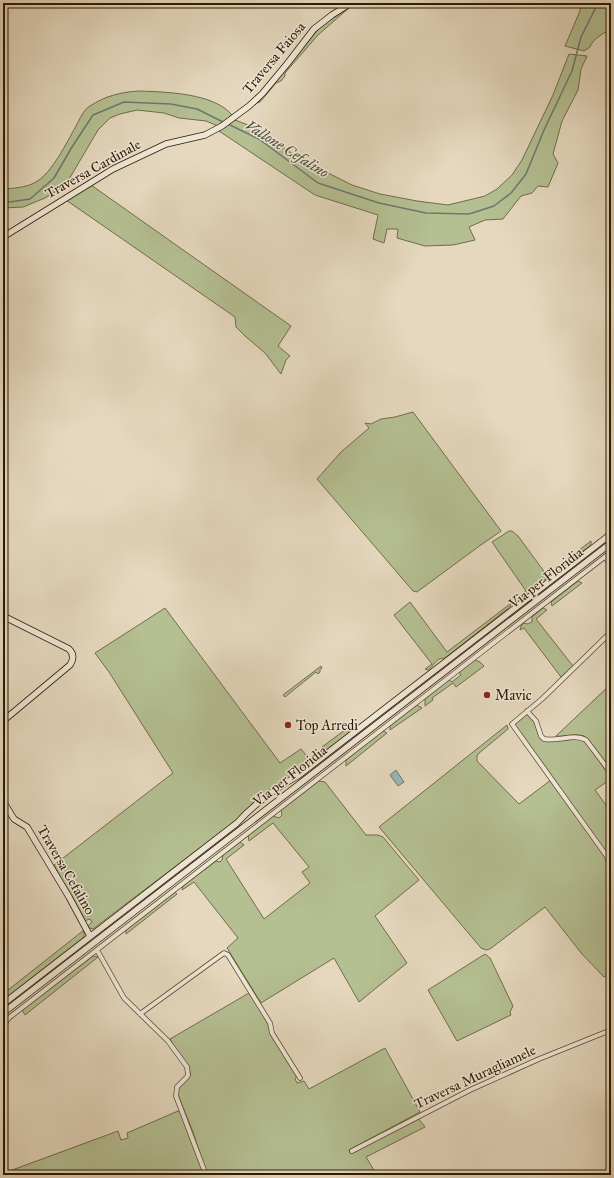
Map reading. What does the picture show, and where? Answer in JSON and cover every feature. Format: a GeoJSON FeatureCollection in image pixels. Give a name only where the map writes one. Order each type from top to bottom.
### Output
{"type":"FeatureCollection","features":[{"type":"Feature","properties":{"kind":"street","name":"Traversa Faiosa"},"geometry":{"type":"LineString","coordinates":[[222,126],[249,106],[262,94],[314,29],[351,3]]}},
{"type":"Feature","properties":{"kind":"street","name":"Traversa Cardinale"},"geometry":{"type":"LineString","coordinates":[[3,237],[113,169],[166,144],[205,135],[222,126]]}},
{"type":"Feature","properties":{"kind":"street"},"geometry":{"type":"LineString","coordinates":[[3,1004],[237,823],[248,811],[282,784],[299,775],[611,534]]}},
{"type":"Feature","properties":{"kind":"street","name":"Via per Floridia"},"geometry":{"type":"LineString","coordinates":[[3,1013],[611,543]]}},
{"type":"Feature","properties":{"kind":"street"},"geometry":{"type":"LineString","coordinates":[[3,1025],[10,1017],[96,950],[611,552]]}},
{"type":"Feature","properties":{"kind":"street"},"geometry":{"type":"LineString","coordinates":[[605,557],[611,565]]}},
{"type":"Feature","properties":{"kind":"street"},"geometry":{"type":"LineString","coordinates":[[3,616],[69,649],[72,652],[73,660],[70,665],[3,721]]}},
{"type":"Feature","properties":{"kind":"street"},"geometry":{"type":"LineString","coordinates":[[611,632],[512,724],[606,855],[611,867]]}},
{"type":"Feature","properties":{"kind":"street"},"geometry":{"type":"LineString","coordinates":[[527,711],[536,721],[541,736],[544,739],[551,740],[581,737],[586,740],[611,773]]}},
{"type":"Feature","properties":{"kind":"street","name":"Traversa Cefalino"},"geometry":{"type":"LineString","coordinates":[[3,801],[14,819],[27,827],[70,897],[90,936]]}},
{"type":"Feature","properties":{"kind":"street"},"geometry":{"type":"LineString","coordinates":[[96,950],[120,993],[168,1041],[187,1068],[187,1077],[177,1087],[176,1096],[206,1175]]}},
{"type":"Feature","properties":{"kind":"street"},"geometry":{"type":"LineString","coordinates":[[140,1014],[224,953],[228,955],[270,1023],[272,1033],[300,1078]]}},
{"type":"Feature","properties":{"kind":"street","name":"Traversa Muragliamele"},"geometry":{"type":"LineString","coordinates":[[352,1151],[432,1109],[536,1060],[611,1030]]}},
{"type":"Feature","properties":{"kind":"green space"},"geometry":{"type":"Polygon","coordinates":[[[580,3],[611,3],[611,28],[596,39],[590,47],[584,51],[565,46],[580,11],[580,3]]]}},
{"type":"Feature","properties":{"kind":"green space"},"geometry":{"type":"Polygon","coordinates":[[[350,7],[318,35],[285,73],[285,76],[281,81],[276,83],[260,102],[257,103],[321,26],[350,7]]]}},
{"type":"Feature","properties":{"kind":"green space"},"geometry":{"type":"Polygon","coordinates":[[[569,54],[587,56],[581,69],[578,90],[562,121],[553,154],[558,163],[548,187],[538,186],[532,193],[521,196],[503,219],[485,220],[469,227],[475,240],[453,245],[425,246],[397,238],[398,229],[387,229],[384,243],[373,239],[378,215],[315,195],[219,131],[235,120],[261,130],[288,151],[352,185],[380,194],[448,205],[485,196],[497,189],[512,175],[522,160],[553,95],[569,54]]]}},
{"type":"Feature","properties":{"kind":"green space"},"geometry":{"type":"Polygon","coordinates":[[[139,91],[176,93],[202,98],[214,102],[232,115],[218,126],[206,121],[179,118],[164,113],[137,110],[110,118],[98,130],[65,186],[45,198],[23,207],[3,208],[3,189],[28,185],[42,178],[59,157],[85,110],[101,100],[113,95],[139,91]]]}},
{"type":"Feature","properties":{"kind":"green space"},"geometry":{"type":"Polygon","coordinates":[[[91,185],[291,326],[278,346],[290,356],[286,360],[281,374],[265,353],[236,327],[235,317],[66,200],[91,185]]]}},
{"type":"Feature","properties":{"kind":"green space"},"geometry":{"type":"Polygon","coordinates":[[[413,412],[501,531],[417,592],[413,591],[317,479],[341,452],[369,428],[365,423],[371,424],[381,419],[413,412]]]}},
{"type":"Feature","properties":{"kind":"green space"},"geometry":{"type":"Polygon","coordinates":[[[509,531],[512,531],[518,536],[546,574],[546,579],[519,601],[518,598],[526,591],[492,542],[509,531]]]}},
{"type":"Feature","properties":{"kind":"green space"},"geometry":{"type":"Polygon","coordinates":[[[591,541],[591,545],[565,564],[562,563],[591,541]]]}},
{"type":"Feature","properties":{"kind":"green space"},"geometry":{"type":"Polygon","coordinates":[[[578,581],[582,583],[552,606],[551,602],[578,581]]]}},
{"type":"Feature","properties":{"kind":"green space"},"geometry":{"type":"Polygon","coordinates":[[[410,602],[447,652],[510,604],[511,606],[445,658],[437,660],[428,670],[425,669],[432,664],[394,615],[410,602]]]}},
{"type":"Feature","properties":{"kind":"green space"},"geometry":{"type":"Polygon","coordinates":[[[165,608],[280,763],[301,749],[309,759],[313,755],[318,758],[264,795],[235,821],[93,929],[87,927],[92,922],[90,919],[84,921],[54,865],[173,773],[109,672],[95,653],[165,608]]]}},
{"type":"Feature","properties":{"kind":"green space"},"geometry":{"type":"Polygon","coordinates":[[[543,608],[547,610],[536,619],[573,666],[561,677],[524,628],[520,630],[524,623],[528,624],[532,622],[532,617],[543,608]]]}},
{"type":"Feature","properties":{"kind":"green space"},"geometry":{"type":"Polygon","coordinates":[[[475,660],[484,666],[456,687],[453,683],[432,698],[433,700],[425,706],[425,699],[449,680],[452,682],[461,675],[459,672],[475,660]]]}},
{"type":"Feature","properties":{"kind":"green space"},"geometry":{"type":"Polygon","coordinates":[[[321,666],[322,668],[318,674],[316,672],[285,697],[283,695],[321,666]]]}},
{"type":"Feature","properties":{"kind":"green space"},"geometry":{"type":"Polygon","coordinates":[[[611,684],[611,770],[584,736],[556,736],[611,684]]]}},
{"type":"Feature","properties":{"kind":"green space"},"geometry":{"type":"Polygon","coordinates":[[[417,705],[422,708],[390,730],[390,726],[417,705]]]}},
{"type":"Feature","properties":{"kind":"green space"},"geometry":{"type":"Polygon","coordinates":[[[527,713],[535,722],[540,736],[558,740],[577,738],[586,742],[611,778],[595,790],[611,812],[611,856],[608,858],[513,724],[527,713]]]}},
{"type":"Feature","properties":{"kind":"green space"},"geometry":{"type":"Polygon","coordinates":[[[353,724],[354,729],[327,750],[322,747],[353,724]]]}},
{"type":"Feature","properties":{"kind":"green space"},"geometry":{"type":"Polygon","coordinates":[[[507,725],[508,729],[478,754],[477,761],[519,804],[551,780],[605,856],[611,870],[611,973],[604,977],[582,954],[545,907],[490,949],[486,950],[481,948],[379,827],[507,725]]]}},
{"type":"Feature","properties":{"kind":"green space"},"geometry":{"type":"Polygon","coordinates":[[[383,731],[387,733],[346,766],[346,760],[383,731]]]}},
{"type":"Feature","properties":{"kind":"green space"},"geometry":{"type":"Polygon","coordinates":[[[319,781],[325,782],[366,835],[378,835],[383,837],[419,880],[375,916],[407,963],[359,1002],[334,958],[261,1003],[227,948],[238,938],[194,882],[182,890],[183,886],[216,861],[220,862],[223,855],[240,842],[244,845],[226,859],[264,919],[310,883],[302,872],[309,867],[273,823],[249,841],[248,835],[273,816],[279,818],[282,815],[281,810],[319,781]]]}},
{"type":"Feature","properties":{"kind":"green space"},"geometry":{"type":"Polygon","coordinates":[[[175,892],[177,894],[126,934],[126,930],[175,892]]]}},
{"type":"Feature","properties":{"kind":"green space"},"geometry":{"type":"Polygon","coordinates":[[[84,930],[84,937],[3,1000],[3,994],[84,930]]]}},
{"type":"Feature","properties":{"kind":"green space"},"geometry":{"type":"Polygon","coordinates":[[[485,954],[490,958],[513,1006],[510,1012],[511,1015],[457,1041],[428,990],[485,954]]]}},
{"type":"Feature","properties":{"kind":"green space"},"geometry":{"type":"Polygon","coordinates":[[[93,956],[98,957],[25,1015],[22,1010],[93,956]]]}},
{"type":"Feature","properties":{"kind":"green space"},"geometry":{"type":"Polygon","coordinates":[[[249,993],[268,1023],[297,1076],[295,1079],[297,1083],[304,1081],[309,1089],[385,1048],[420,1112],[349,1150],[350,1153],[418,1118],[425,1127],[366,1157],[377,1175],[207,1175],[177,1089],[190,1075],[190,1072],[170,1039],[249,993]]]}},
{"type":"Feature","properties":{"kind":"green space"},"geometry":{"type":"Polygon","coordinates":[[[181,1111],[204,1175],[3,1175],[3,1171],[4,1173],[118,1131],[121,1140],[128,1138],[127,1133],[181,1111]]]}},
{"type":"Feature","properties":{"kind":"water"},"geometry":{"type":"Polygon","coordinates":[[[396,770],[404,782],[398,786],[390,775],[396,770]]]}},
{"type":"Feature","properties":{"kind":"waterway","name":"Vallone Cefalino"},"geometry":{"type":"LineString","coordinates":[[228,124],[259,139],[318,183],[379,203],[426,213],[469,214],[494,206],[511,193],[526,174],[544,130],[572,71],[581,37],[599,3]]}},
{"type":"Feature","properties":{"kind":"waterway","name":"Vallone Cefalino"},"geometry":{"type":"LineString","coordinates":[[3,203],[30,199],[54,178],[93,115],[124,102],[171,104],[197,109],[225,123]]}},
{"type":"Feature","properties":{"kind":"place","name":"Mavic"},"geometry":{"type":"Point","coordinates":[487,695]}},
{"type":"Feature","properties":{"kind":"place","name":"Top Arredi"},"geometry":{"type":"Point","coordinates":[288,725]}}]}
